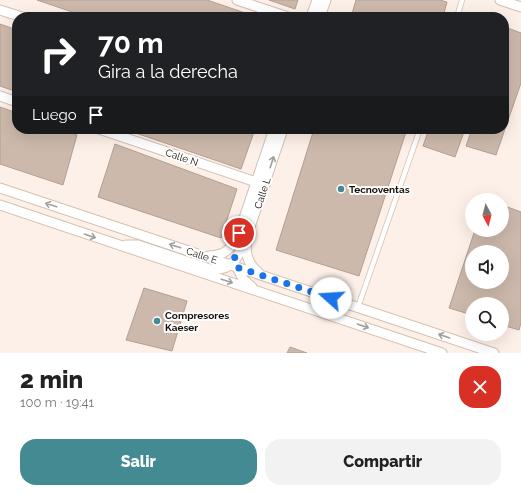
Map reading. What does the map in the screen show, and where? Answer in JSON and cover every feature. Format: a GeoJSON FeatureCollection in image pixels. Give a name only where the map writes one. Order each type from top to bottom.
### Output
{"type":"FeatureCollection","features":[{"type":"Feature","properties":{"kind":"street"},"geometry":{"type":"LineString","coordinates":[[237,0],[273,12]]}},
{"type":"Feature","properties":{"kind":"street"},"geometry":{"type":"LineString","coordinates":[[313,12],[317,0]]}},
{"type":"Feature","properties":{"kind":"street"},"geometry":{"type":"LineString","coordinates":[[322,12],[326,0]]}},
{"type":"Feature","properties":{"kind":"street"},"geometry":{"type":"LineString","coordinates":[[500,0],[521,7]]}},
{"type":"Feature","properties":{"kind":"street"},"geometry":{"type":"LineString","coordinates":[[0,10],[12,14]]}},
{"type":"Feature","properties":{"kind":"street"},"geometry":{"type":"LineString","coordinates":[[0,96],[12,100]]}},
{"type":"Feature","properties":{"kind":"street","name":"Calle N"},"geometry":{"type":"LineString","coordinates":[[114,134],[261,183]]}},
{"type":"Feature","properties":{"kind":"street","name":"Calle L"},"geometry":{"type":"LineString","coordinates":[[261,183],[273,134]]}},
{"type":"Feature","properties":{"kind":"street","name":"Calle L"},"geometry":{"type":"LineString","coordinates":[[262,275],[255,270],[247,259],[243,234],[261,183],[281,134]]}},
{"type":"Feature","properties":{"kind":"street","name":"Calle E"},"geometry":{"type":"LineString","coordinates":[[0,188],[204,256],[234,264],[262,275],[494,353]]}},
{"type":"Feature","properties":{"kind":"street","name":"Calle E"},"geometry":{"type":"LineString","coordinates":[[0,205],[442,353]]}},
{"type":"Feature","properties":{"kind":"street"},"geometry":{"type":"LineString","coordinates":[[243,234],[234,264],[243,280],[256,290]]}},
{"type":"Feature","properties":{"kind":"street","name":"Calle L"},"geometry":{"type":"LineString","coordinates":[[204,256],[225,253],[243,234]]}},
{"type":"Feature","properties":{"kind":"street"},"geometry":{"type":"LineString","coordinates":[[120,246],[138,245],[210,268],[220,269],[234,264]]}},
{"type":"Feature","properties":{"kind":"lane"},"geometry":{"type":"LineString","coordinates":[[458,12],[462,0]]}},
{"type":"Feature","properties":{"kind":"lane"},"geometry":{"type":"LineString","coordinates":[[358,307],[418,134]]}},
{"type":"Feature","properties":{"kind":"building"},"geometry":{"type":"Polygon","coordinates":[[[37,0],[207,0],[242,12],[72,12],[37,0]]]}},
{"type":"Feature","properties":{"kind":"building"},"geometry":{"type":"Polygon","coordinates":[[[269,0],[298,0],[295,9],[269,0]]]}},
{"type":"Feature","properties":{"kind":"building"},"geometry":{"type":"Polygon","coordinates":[[[356,0],[440,0],[447,2],[444,12],[352,12],[356,0]]]}},
{"type":"Feature","properties":{"kind":"building"},"geometry":{"type":"Polygon","coordinates":[[[0,24],[12,28],[12,90],[0,86],[0,24]]]}},
{"type":"Feature","properties":{"kind":"building"},"geometry":{"type":"Polygon","coordinates":[[[509,28],[521,33],[521,83],[509,118],[509,28]]]}},
{"type":"Feature","properties":{"kind":"building"},"geometry":{"type":"Polygon","coordinates":[[[0,107],[12,111],[12,134],[77,135],[63,185],[0,164],[0,107]]]}},
{"type":"Feature","properties":{"kind":"building"},"geometry":{"type":"Polygon","coordinates":[[[139,134],[253,134],[241,169],[139,134]]]}},
{"type":"Feature","properties":{"kind":"building","name":"Tecnoventas"},"geometry":{"type":"Polygon","coordinates":[[[312,134],[405,134],[359,276],[276,250],[312,134]]]}},
{"type":"Feature","properties":{"kind":"building"},"geometry":{"type":"Polygon","coordinates":[[[427,134],[463,134],[455,157],[423,146],[427,134]]]}},
{"type":"Feature","properties":{"kind":"building"},"geometry":{"type":"Polygon","coordinates":[[[470,134],[503,134],[496,155],[466,146],[470,134]]]}},
{"type":"Feature","properties":{"kind":"building"},"geometry":{"type":"Polygon","coordinates":[[[115,144],[237,189],[221,238],[98,197],[115,144]]]}},
{"type":"Feature","properties":{"kind":"building"},"geometry":{"type":"Polygon","coordinates":[[[509,208],[521,212],[521,323],[519,330],[509,327],[509,297],[465,297],[465,313],[449,308],[465,260],[465,289],[509,289],[509,245],[470,245],[473,237],[509,237],[509,208]]]}},
{"type":"Feature","properties":{"kind":"building","name":"Compresores Kaeser"},"geometry":{"type":"Polygon","coordinates":[[[144,288],[187,301],[172,351],[126,340],[144,288]]]}},
{"type":"Feature","properties":{"kind":"building"},"geometry":{"type":"Polygon","coordinates":[[[290,347],[307,353],[287,353],[290,347]]]}},
{"type":"Feature","properties":{"kind":"place","name":"Tecnoventas"},"geometry":{"type":"Point","coordinates":[341,189]}},
{"type":"Feature","properties":{"kind":"place","name":"Compresores Kaeser"},"geometry":{"type":"Point","coordinates":[157,321]}},
{"type":"Feature","properties":{"kind":"route"},"geometry":{"type":"LineString","coordinates":[[239,233],[234,252],[236,267],[331,298]]}}]}
